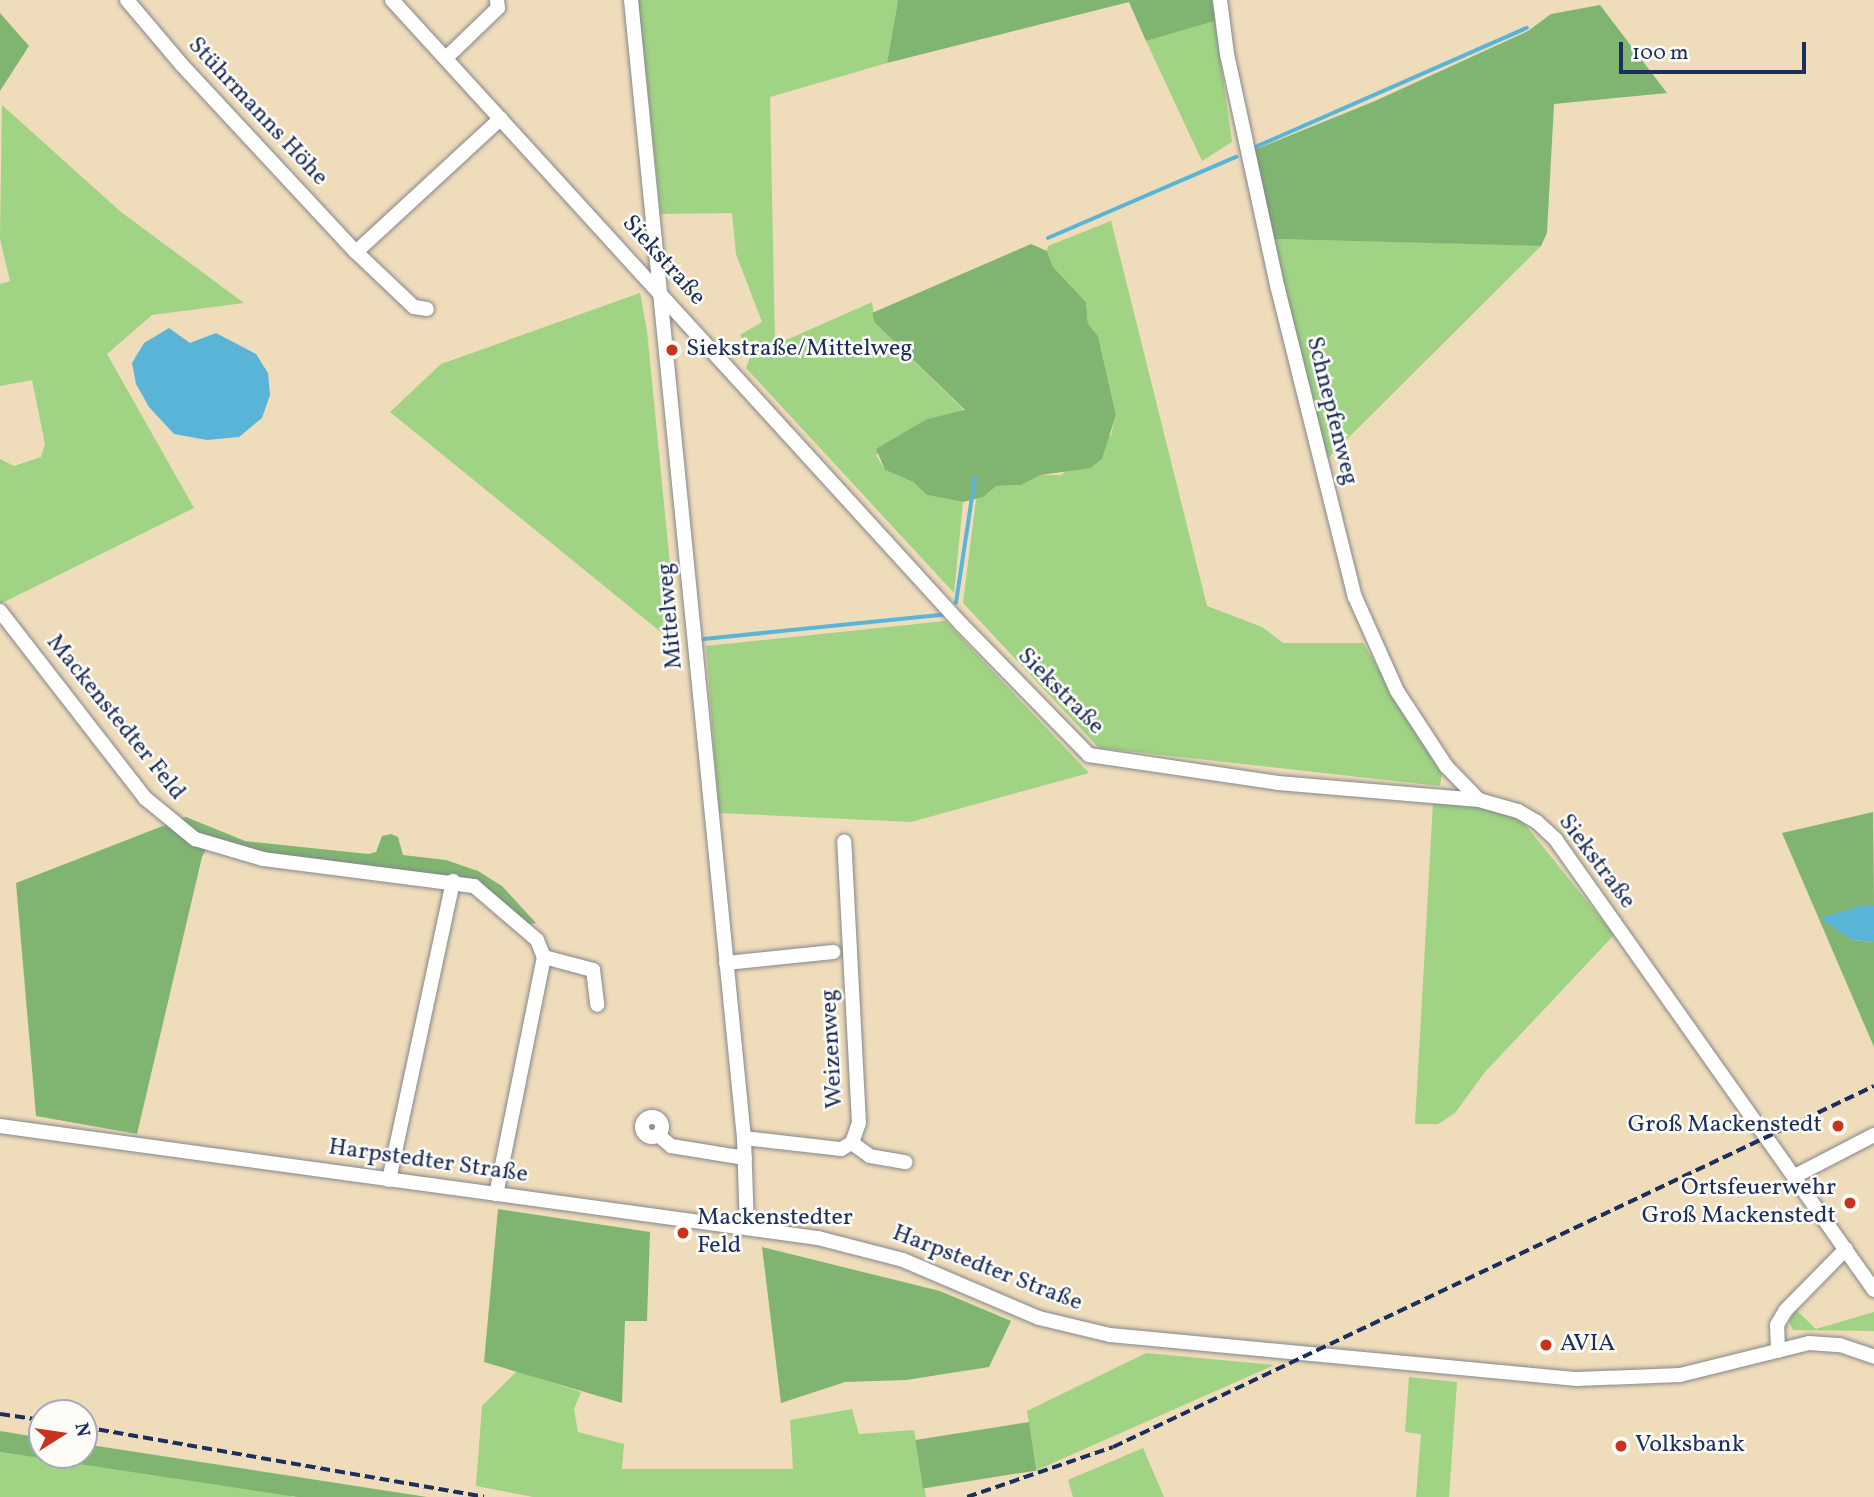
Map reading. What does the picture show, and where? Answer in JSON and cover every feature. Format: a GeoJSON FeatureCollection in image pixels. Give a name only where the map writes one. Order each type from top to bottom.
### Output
{"type":"FeatureCollection","features":[{"type":"Feature","properties":{"kind":"street","name":"Stührmanns Höhe"},"geometry":{"type":"LineString","coordinates":[[127,0],[181,64],[356,252],[414,307],[427,309]]}},
{"type":"Feature","properties":{"kind":"street","name":"Siekstraße"},"geometry":{"type":"LineString","coordinates":[[392,0],[971,634],[1088,755],[1278,783],[1479,800],[1528,816],[1556,840],[1874,1290]]}},
{"type":"Feature","properties":{"kind":"street"},"geometry":{"type":"LineString","coordinates":[[446,58],[499,8],[497,0]]}},
{"type":"Feature","properties":{"kind":"street","name":"Mittelweg"},"geometry":{"type":"LineString","coordinates":[[631,0],[746,1158],[747,1228]]}},
{"type":"Feature","properties":{"kind":"street","name":"Schnepfenweg"},"geometry":{"type":"LineString","coordinates":[[1220,0],[1227,54],[1278,289],[1355,597],[1397,691],[1446,766],[1479,800]]}},
{"type":"Feature","properties":{"kind":"street"},"geometry":{"type":"LineString","coordinates":[[356,252],[501,118]]}},
{"type":"Feature","properties":{"kind":"street","name":"Mackenstedter Feld"},"geometry":{"type":"LineString","coordinates":[[0,611],[145,798],[195,839],[263,859],[453,881],[474,886],[537,940],[544,957]]}},
{"type":"Feature","properties":{"kind":"street","name":"Weizenweg"},"geometry":{"type":"LineString","coordinates":[[744,1138],[831,1150],[852,1143],[859,1123],[844,841]]}},
{"type":"Feature","properties":{"kind":"street"},"geometry":{"type":"LineString","coordinates":[[389,1180],[453,881]]}},
{"type":"Feature","properties":{"kind":"street"},"geometry":{"type":"LineString","coordinates":[[726,963],[833,952]]}},
{"type":"Feature","properties":{"kind":"street"},"geometry":{"type":"LineString","coordinates":[[496,1194],[544,957],[593,970],[597,1005]]}},
{"type":"Feature","properties":{"kind":"street","name":"Harpstedter Straße"},"geometry":{"type":"LineString","coordinates":[[0,1126],[818,1238],[903,1260],[1034,1316],[1110,1335],[1577,1380],[1680,1375],[1819,1343],[1874,1357]]}},
{"type":"Feature","properties":{"kind":"street"},"geometry":{"type":"LineString","coordinates":[[658,1135],[671,1146],[746,1158]]}},
{"type":"Feature","properties":{"kind":"street"},"geometry":{"type":"LineString","coordinates":[[1795,1176],[1874,1135]]}},
{"type":"Feature","properties":{"kind":"street"},"geometry":{"type":"LineString","coordinates":[[852,1143],[870,1156],[905,1163]]}},
{"type":"Feature","properties":{"kind":"street"},"geometry":{"type":"LineString","coordinates":[[1778,1351],[1777,1325],[1785,1311],[1846,1249]]}},
{"type":"Feature","properties":{"kind":"green space"},"geometry":{"type":"Polygon","coordinates":[[[638,0],[898,0],[887,63],[770,97],[775,345],[872,302],[875,323],[965,411],[927,419],[876,455],[885,470],[913,482],[927,495],[963,502],[954,593],[746,368],[752,352],[740,335],[762,322],[736,254],[732,213],[661,214],[638,0]]]}},
{"type":"Feature","properties":{"kind":"green space"},"geometry":{"type":"Polygon","coordinates":[[[898,0],[1212,0],[1215,21],[1146,41],[1129,2],[887,63],[898,0]]]}},
{"type":"Feature","properties":{"kind":"green space"},"geometry":{"type":"Polygon","coordinates":[[[1600,5],[1667,93],[1554,104],[1547,233],[1541,246],[1274,239],[1254,150],[1375,101],[1528,31],[1551,14],[1600,5]]]}},
{"type":"Feature","properties":{"kind":"green space"},"geometry":{"type":"Polygon","coordinates":[[[0,13],[29,46],[0,91],[0,13]]]}},
{"type":"Feature","properties":{"kind":"green space"},"geometry":{"type":"Polygon","coordinates":[[[1215,21],[1232,142],[1202,161],[1146,41],[1215,21]]]}},
{"type":"Feature","properties":{"kind":"green space"},"geometry":{"type":"Polygon","coordinates":[[[2,105],[121,212],[244,303],[152,315],[107,354],[194,508],[0,604],[0,459],[14,466],[41,457],[45,444],[32,380],[0,386],[0,284],[10,281],[0,239],[2,105]]]}},
{"type":"Feature","properties":{"kind":"green space"},"geometry":{"type":"Polygon","coordinates":[[[1111,221],[1207,606],[1262,627],[1283,643],[1363,643],[1442,773],[1440,786],[1099,748],[963,603],[976,499],[996,486],[1021,485],[1041,475],[1061,475],[1111,435],[1116,415],[1098,336],[1088,324],[1086,302],[1053,267],[1047,251],[1048,246],[1111,221]]]}},
{"type":"Feature","properties":{"kind":"green space"},"geometry":{"type":"Polygon","coordinates":[[[1274,239],[1517,245],[1541,246],[1324,462],[1274,239]]]}},
{"type":"Feature","properties":{"kind":"green space"},"geometry":{"type":"Polygon","coordinates":[[[1031,244],[1047,251],[1053,267],[1086,302],[1088,324],[1098,336],[1116,415],[1102,459],[1090,468],[1041,475],[1021,485],[996,486],[983,497],[963,502],[927,495],[913,482],[885,470],[876,449],[927,419],[965,410],[875,323],[872,313],[1031,244]]]}},
{"type":"Feature","properties":{"kind":"green space"},"geometry":{"type":"Polygon","coordinates":[[[640,293],[647,331],[678,646],[390,412],[441,364],[640,293]]]}},
{"type":"Feature","properties":{"kind":"green space"},"geometry":{"type":"Polygon","coordinates":[[[945,621],[1089,773],[911,822],[719,813],[706,646],[945,621]]]}},
{"type":"Feature","properties":{"kind":"green space"},"geometry":{"type":"Polygon","coordinates":[[[1433,803],[1478,805],[1519,817],[1614,935],[1485,1072],[1455,1113],[1438,1124],[1415,1124],[1433,803]]]}},
{"type":"Feature","properties":{"kind":"green space"},"geometry":{"type":"Polygon","coordinates":[[[1873,812],[1874,906],[1821,918],[1852,940],[1874,942],[1874,1047],[1782,833],[1873,812]]]}},
{"type":"Feature","properties":{"kind":"green space"},"geometry":{"type":"Polygon","coordinates":[[[186,817],[245,841],[368,854],[376,852],[382,836],[391,834],[398,837],[403,855],[446,860],[478,871],[502,886],[536,923],[525,925],[476,884],[316,863],[210,842],[202,857],[137,1134],[36,1116],[16,883],[186,817]]]}},
{"type":"Feature","properties":{"kind":"green space"},"geometry":{"type":"Polygon","coordinates":[[[498,1209],[650,1232],[647,1321],[625,1321],[622,1403],[484,1362],[498,1209]]]}},
{"type":"Feature","properties":{"kind":"green space"},"geometry":{"type":"Polygon","coordinates":[[[762,1247],[940,1291],[1011,1321],[989,1367],[906,1380],[845,1382],[781,1403],[762,1247]]]}},
{"type":"Feature","properties":{"kind":"green space"},"geometry":{"type":"Polygon","coordinates":[[[1795,1309],[1816,1329],[1874,1312],[1874,1331],[1793,1330],[1789,1322],[1795,1309]]]}},
{"type":"Feature","properties":{"kind":"green space"},"geometry":{"type":"Polygon","coordinates":[[[1146,1353],[1274,1365],[1037,1470],[1027,1411],[1146,1353]]]}},
{"type":"Feature","properties":{"kind":"green space"},"geometry":{"type":"Polygon","coordinates":[[[517,1371],[581,1392],[574,1409],[578,1432],[624,1444],[622,1469],[793,1469],[790,1420],[852,1409],[859,1434],[914,1430],[926,1497],[533,1497],[476,1486],[482,1406],[517,1371]]]}},
{"type":"Feature","properties":{"kind":"green space"},"geometry":{"type":"Polygon","coordinates":[[[1409,1377],[1457,1382],[1449,1497],[1416,1497],[1421,1434],[1405,1432],[1409,1377]]]}},
{"type":"Feature","properties":{"kind":"green space"},"geometry":{"type":"Polygon","coordinates":[[[1029,1422],[1037,1470],[923,1488],[915,1440],[1029,1422]]]}},
{"type":"Feature","properties":{"kind":"green space"},"geometry":{"type":"Polygon","coordinates":[[[0,1431],[28,1436],[28,1456],[0,1452],[0,1431]]]}},
{"type":"Feature","properties":{"kind":"green space"},"geometry":{"type":"Polygon","coordinates":[[[98,1446],[427,1497],[297,1497],[98,1467],[98,1446]]]}},
{"type":"Feature","properties":{"kind":"green space"},"geometry":{"type":"Polygon","coordinates":[[[1143,1448],[1164,1497],[1073,1497],[1068,1480],[1143,1448]]]}},
{"type":"Feature","properties":{"kind":"green space"},"geometry":{"type":"Polygon","coordinates":[[[0,1452],[28,1456],[28,1469],[98,1469],[98,1466],[292,1493],[292,1497],[0,1497],[0,1452]]]}},
{"type":"Feature","properties":{"kind":"water"},"geometry":{"type":"Polygon","coordinates":[[[169,328],[190,343],[216,333],[256,354],[268,373],[270,395],[262,418],[239,437],[207,440],[174,434],[149,407],[136,384],[132,363],[144,343],[169,328]]]}},
{"type":"Feature","properties":{"kind":"water"},"geometry":{"type":"Polygon","coordinates":[[[1865,905],[1874,906],[1874,942],[1852,940],[1820,918],[1865,905]]]}},
{"type":"Feature","properties":{"kind":"waterway"},"geometry":{"type":"LineString","coordinates":[[1251,149],[1527,28]]}},
{"type":"Feature","properties":{"kind":"waterway"},"geometry":{"type":"LineString","coordinates":[[1048,238],[1236,157]]}},
{"type":"Feature","properties":{"kind":"waterway"},"geometry":{"type":"LineString","coordinates":[[956,603],[975,477]]}},
{"type":"Feature","properties":{"kind":"waterway"},"geometry":{"type":"LineString","coordinates":[[704,639],[942,615]]}},
{"type":"Feature","properties":{"kind":"railway"},"geometry":{"type":"LineString","coordinates":[[967,1497],[1113,1447],[1874,1086]]}},
{"type":"Feature","properties":{"kind":"railway"},"geometry":{"type":"LineString","coordinates":[[0,1414],[28,1418]]}},
{"type":"Feature","properties":{"kind":"railway"},"geometry":{"type":"LineString","coordinates":[[98,1429],[484,1497]]}},
{"type":"Feature","properties":{"kind":"place","name":"Siekstraße/Mittelweg"},"geometry":{"type":"Point","coordinates":[672,350]}},
{"type":"Feature","properties":{"kind":"place","name":"Groß Mackenstedt"},"geometry":{"type":"Point","coordinates":[1838,1126]}},
{"type":"Feature","properties":{"kind":"place","name":"Ortsfeuerwehr Groß Mackenstedt"},"geometry":{"type":"Point","coordinates":[1850,1203]}},
{"type":"Feature","properties":{"kind":"place","name":"Mackenstedter Feld"},"geometry":{"type":"Point","coordinates":[683,1233]}},
{"type":"Feature","properties":{"kind":"place","name":"AVIA"},"geometry":{"type":"Point","coordinates":[1546,1345]}},
{"type":"Feature","properties":{"kind":"place","name":"Volksbank"},"geometry":{"type":"Point","coordinates":[1621,1446]}}]}
